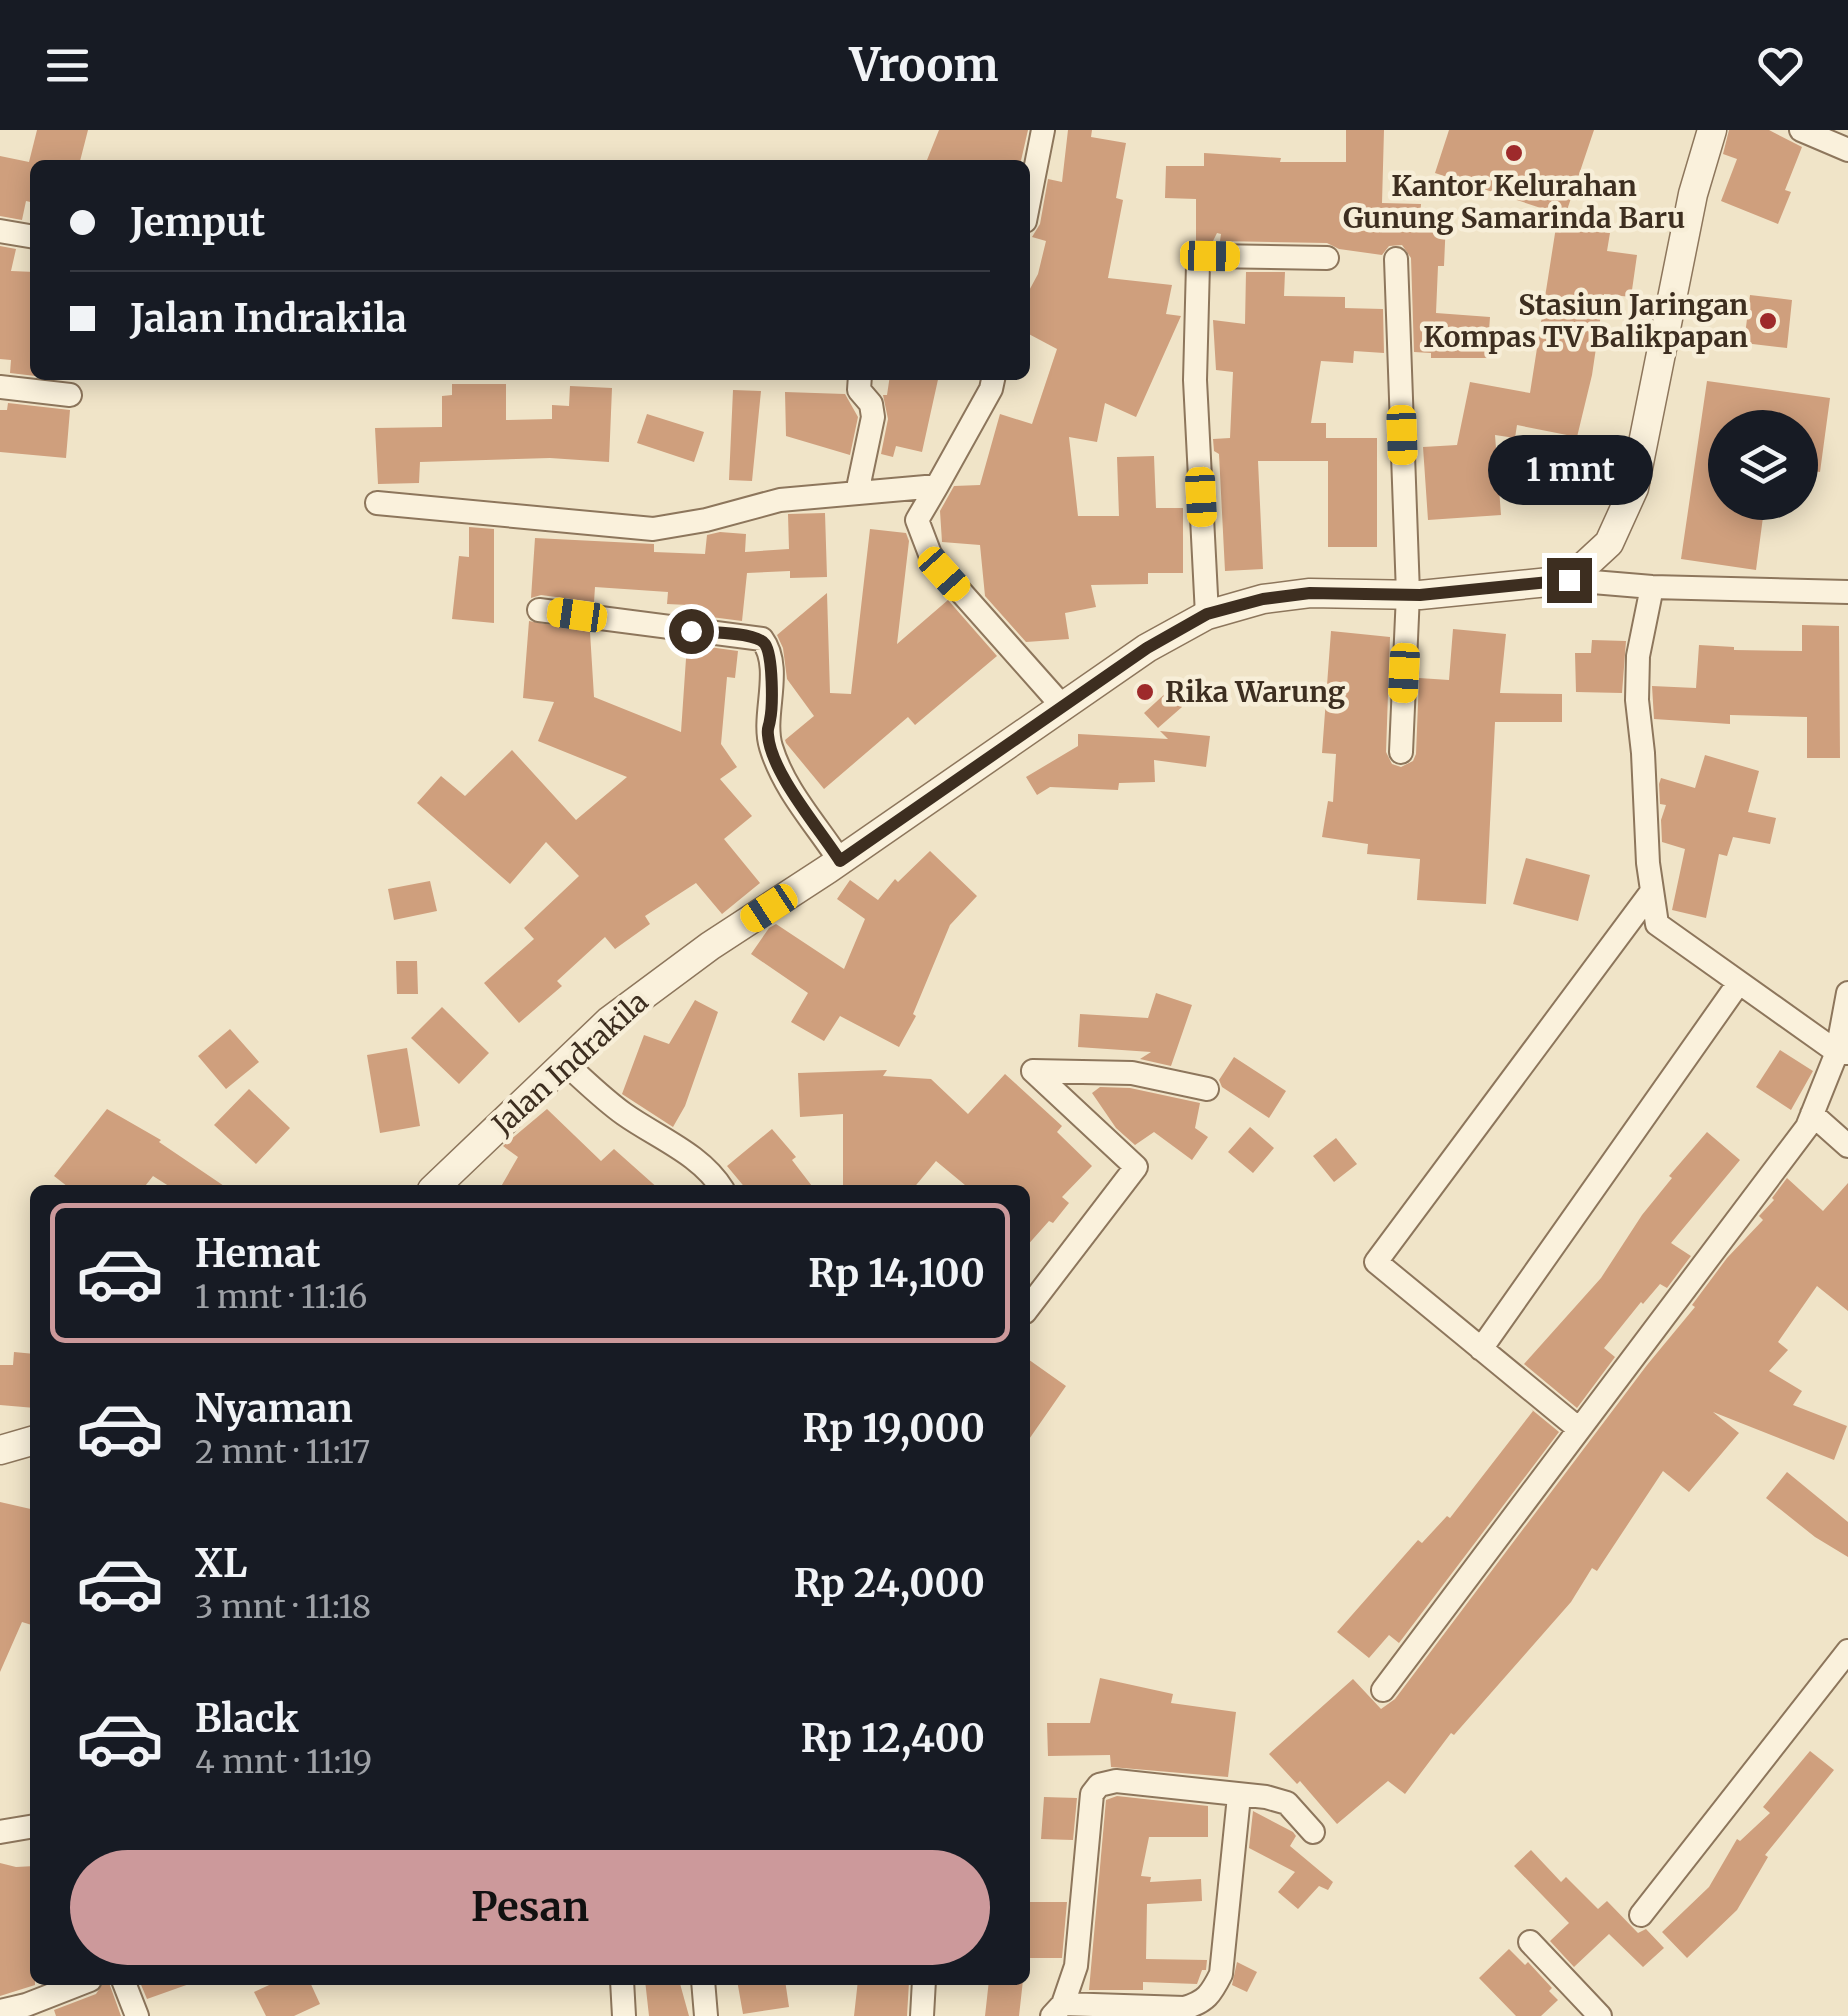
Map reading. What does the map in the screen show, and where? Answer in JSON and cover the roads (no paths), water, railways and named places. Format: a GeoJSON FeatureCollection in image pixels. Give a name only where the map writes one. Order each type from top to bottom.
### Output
{"type":"FeatureCollection","features":[{"type":"Feature","properties":{"kind":"street"},"geometry":{"type":"LineString","coordinates":[[1030,196],[1043,130]]}},
{"type":"Feature","properties":{"kind":"street"},"geometry":{"type":"LineString","coordinates":[[1569,580],[1609,543],[1634,488],[1693,194],[1712,130]]}},
{"type":"Feature","properties":{"kind":"street"},"geometry":{"type":"LineString","coordinates":[[1801,130],[1848,150]]}},
{"type":"Feature","properties":{"kind":"street"},"geometry":{"type":"LineString","coordinates":[[0,231],[30,236]]}},
{"type":"Feature","properties":{"kind":"street"},"geometry":{"type":"LineString","coordinates":[[1207,614],[1194,380],[1198,264],[1210,256],[1327,258]]}},
{"type":"Feature","properties":{"kind":"street"},"geometry":{"type":"LineString","coordinates":[[1396,259],[1408,594],[1401,752]]}},
{"type":"Feature","properties":{"kind":"street"},"geometry":{"type":"LineString","coordinates":[[857,493],[873,417],[871,404],[859,390],[860,380]]}},
{"type":"Feature","properties":{"kind":"street"},"geometry":{"type":"LineString","coordinates":[[993,380],[917,520],[930,554],[1064,708]]}},
{"type":"Feature","properties":{"kind":"street"},"geometry":{"type":"LineString","coordinates":[[0,387],[70,394]]}},
{"type":"Feature","properties":{"kind":"street"},"geometry":{"type":"LineString","coordinates":[[377,504],[653,529],[706,520],[780,500],[937,486]]}},
{"type":"Feature","properties":{"kind":"street"},"geometry":{"type":"LineString","coordinates":[[1569,580],[1652,587],[1848,592]]}},
{"type":"Feature","properties":{"kind":"street","name":"Jalan Indrakila"},"geometry":{"type":"LineString","coordinates":[[437,1185],[609,1021],[710,946],[840,861],[1147,648],[1207,614],[1263,599],[1310,593],[1408,594],[1569,580]]}},
{"type":"Feature","properties":{"kind":"street"},"geometry":{"type":"LineString","coordinates":[[1652,587],[1638,656],[1637,700],[1656,924],[1738,984],[1843,1052]]}},
{"type":"Feature","properties":{"kind":"street"},"geometry":{"type":"LineString","coordinates":[[538,610],[762,640],[770,656],[771,718],[767,734],[772,751],[786,785],[840,861]]}},
{"type":"Feature","properties":{"kind":"street"},"geometry":{"type":"LineString","coordinates":[[1579,1430],[1376,1262],[1652,891]]}},
{"type":"Feature","properties":{"kind":"street"},"geometry":{"type":"LineString","coordinates":[[1481,1349],[1738,984]]}},
{"type":"Feature","properties":{"kind":"street"},"geometry":{"type":"LineString","coordinates":[[1383,1690],[1807,1127],[1843,1052],[1848,992]]}},
{"type":"Feature","properties":{"kind":"street"},"geometry":{"type":"LineString","coordinates":[[565,1063],[623,1113],[686,1152],[720,1185]]}},
{"type":"Feature","properties":{"kind":"street"},"geometry":{"type":"LineString","coordinates":[[1030,1306],[1136,1168],[1033,1071],[1132,1074],[1207,1089]]}},
{"type":"Feature","properties":{"kind":"street"},"geometry":{"type":"LineString","coordinates":[[1812,1114],[1848,1146]]}},
{"type":"Feature","properties":{"kind":"street"},"geometry":{"type":"LineString","coordinates":[[0,1450],[30,1441]]}},
{"type":"Feature","properties":{"kind":"street"},"geometry":{"type":"LineString","coordinates":[[1640,1915],[1848,1651]]}},
{"type":"Feature","properties":{"kind":"street"},"geometry":{"type":"LineString","coordinates":[[1239,1796],[1220,1974],[1211,1995],[1184,2008],[1057,2010],[1076,1966],[1092,1794],[1099,1785],[1116,1781],[1239,1796],[1287,1802],[1313,1832]]}},
{"type":"Feature","properties":{"kind":"street"},"geometry":{"type":"LineString","coordinates":[[0,1832],[30,1827]]}},
{"type":"Feature","properties":{"kind":"street"},"geometry":{"type":"LineString","coordinates":[[1530,1942],[1600,2016]]}},
{"type":"Feature","properties":{"kind":"street"},"geometry":{"type":"LineString","coordinates":[[0,2011],[77,1985]]}},
{"type":"Feature","properties":{"kind":"street"},"geometry":{"type":"LineString","coordinates":[[126,1985],[137,2016]]}},
{"type":"Feature","properties":{"kind":"street"},"geometry":{"type":"LineString","coordinates":[[622,1985],[624,2016]]}},
{"type":"Feature","properties":{"kind":"street"},"geometry":{"type":"LineString","coordinates":[[703,1985],[706,2016]]}},
{"type":"Feature","properties":{"kind":"street"},"geometry":{"type":"LineString","coordinates":[[922,2016],[924,1985]]}},
{"type":"Feature","properties":{"kind":"place","name":"Kantor Kelurahan Gunung Samarinda Baru"},"geometry":{"type":"Point","coordinates":[1514,153]}},
{"type":"Feature","properties":{"kind":"place","name":"Stasiun Jaringan Kompas TV Balikpapan"},"geometry":{"type":"Point","coordinates":[1768,321]}},
{"type":"Feature","properties":{"kind":"place","name":"Rika Warung"},"geometry":{"type":"Point","coordinates":[1145,692]}}]}
